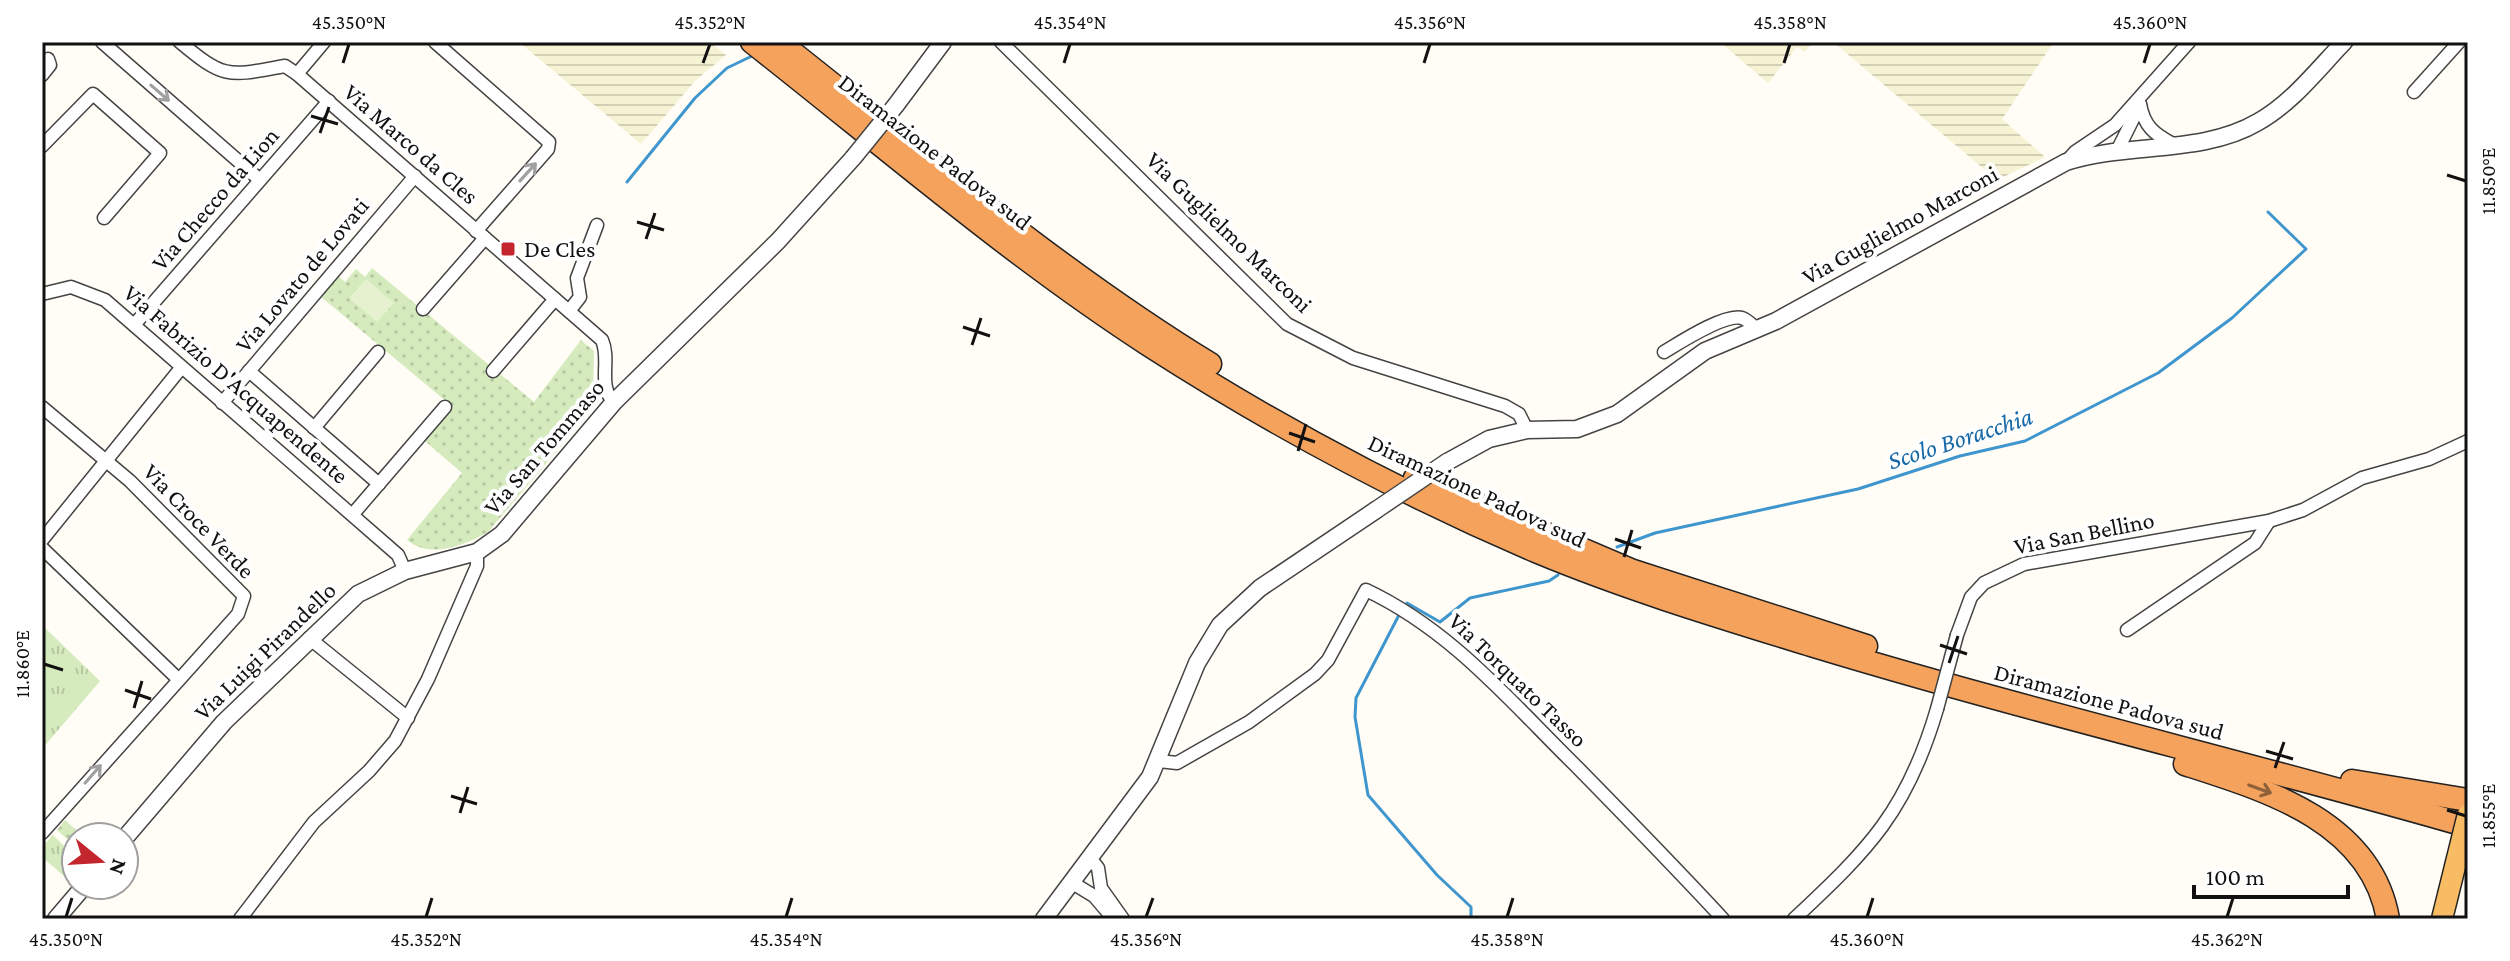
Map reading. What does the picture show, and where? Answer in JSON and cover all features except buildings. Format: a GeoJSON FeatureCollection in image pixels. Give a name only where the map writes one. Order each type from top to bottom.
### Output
{"type":"FeatureCollection","features":[{"type":"Feature","properties":{"kind":"highway","name":"Diramazione Padova sud"},"geometry":{"type":"LineString","coordinates":[[752,42],[1040,267],[1147,344],[1287,428],[1417,496],[1540,553],[1715,615],[2001,700],[2468,826]]}},
{"type":"Feature","properties":{"kind":"highway","name":"Diramazione Padova sud"},"geometry":{"type":"LineString","coordinates":[[779,42],[1037,245],[1159,333],[1289,413],[1420,481],[1548,538],[1648,576],[1893,654],[2468,814]]}},
{"type":"Feature","properties":{"kind":"highway"},"geometry":{"type":"LineString","coordinates":[[2001,700],[2268,791],[2310,813],[2356,851],[2385,901],[2388,919]]}},
{"type":"Feature","properties":{"kind":"highway"},"geometry":{"type":"LineString","coordinates":[[2352,781],[2468,800]]}},
{"type":"Feature","properties":{"kind":"highway"},"geometry":{"type":"LineString","coordinates":[[2442,919],[2468,814]]}},
{"type":"Feature","properties":{"kind":"highway"},"geometry":{"type":"LineString","coordinates":[[2451,919],[2468,848]]}},
{"type":"Feature","properties":{"kind":"street"},"geometry":{"type":"LineString","coordinates":[[102,42],[260,180]]}},
{"type":"Feature","properties":{"kind":"street"},"geometry":{"type":"LineString","coordinates":[[180,42],[221,72],[239,74],[285,66],[297,74],[324,42]]}},
{"type":"Feature","properties":{"kind":"street"},"geometry":{"type":"LineString","coordinates":[[435,42],[549,142],[548,149],[480,234]]}},
{"type":"Feature","properties":{"kind":"street","name":"Via San Tommaso"},"geometry":{"type":"LineString","coordinates":[[477,552],[502,534],[614,402],[778,241],[853,158],[943,42]]}},
{"type":"Feature","properties":{"kind":"street","name":"Via Guglielmo Marconi"},"geometry":{"type":"LineString","coordinates":[[1001,42],[1228,270],[1287,324],[1353,358],[1505,406],[1519,414],[1527,430],[1577,429],[1597,424],[1617,414],[1698,355],[1758,330],[2066,162],[2117,149],[2146,91]]}},
{"type":"Feature","properties":{"kind":"street","name":"Via Guglielmo Marconi"},"geometry":{"type":"LineString","coordinates":[[2066,162],[2075,152],[2115,125],[2189,42]]}},
{"type":"Feature","properties":{"kind":"street"},"geometry":{"type":"LineString","coordinates":[[2115,125],[2111,135],[2117,149],[2215,138],[2260,121],[2287,101],[2344,42]]}},
{"type":"Feature","properties":{"kind":"street"},"geometry":{"type":"LineString","coordinates":[[2414,92],[2459,42]]}},
{"type":"Feature","properties":{"kind":"street"},"geometry":{"type":"LineString","coordinates":[[42,75],[50,65],[48,59]]}},
{"type":"Feature","properties":{"kind":"street","name":"Via Marco da Cles"},"geometry":{"type":"LineString","coordinates":[[297,74],[602,340],[608,363],[605,386],[614,402]]}},
{"type":"Feature","properties":{"kind":"street"},"geometry":{"type":"LineString","coordinates":[[42,146],[93,94],[160,153],[104,218]]}},
{"type":"Feature","properties":{"kind":"street","name":"Via Checco da Lion"},"geometry":{"type":"LineString","coordinates":[[134,325],[329,101]]}},
{"type":"Feature","properties":{"kind":"street"},"geometry":{"type":"LineString","coordinates":[[2140,104],[2143,120],[2173,144]]}},
{"type":"Feature","properties":{"kind":"street","name":"Via Lovato de Lovati"},"geometry":{"type":"LineString","coordinates":[[222,403],[415,176]]}},
{"type":"Feature","properties":{"kind":"street"},"geometry":{"type":"LineString","coordinates":[[569,311],[580,297],[577,278],[597,225]]}},
{"type":"Feature","properties":{"kind":"street","name":"Via Marco da Cles"},"geometry":{"type":"LineString","coordinates":[[423,309],[480,234]]}},
{"type":"Feature","properties":{"kind":"street","name":"Via Fabrizio D'Acquapendente"},"geometry":{"type":"LineString","coordinates":[[42,294],[71,287],[95,294],[353,514],[398,555],[405,571]]}},
{"type":"Feature","properties":{"kind":"street"},"geometry":{"type":"LineString","coordinates":[[493,371],[555,299]]}},
{"type":"Feature","properties":{"kind":"street"},"geometry":{"type":"LineString","coordinates":[[1664,352],[1734,318],[1746,321],[1758,330]]}},
{"type":"Feature","properties":{"kind":"street","name":"Via Fabrizio D'Acquapendente"},"geometry":{"type":"LineString","coordinates":[[314,428],[378,352]]}},
{"type":"Feature","properties":{"kind":"street","name":"Via Marco da Cles"},"geometry":{"type":"LineString","coordinates":[[608,363],[628,388]]}},
{"type":"Feature","properties":{"kind":"street"},"geometry":{"type":"LineString","coordinates":[[42,540],[181,368]]}},
{"type":"Feature","properties":{"kind":"street","name":"Via Fabrizio D'Acquapendente"},"geometry":{"type":"LineString","coordinates":[[249,371],[379,484]]}},
{"type":"Feature","properties":{"kind":"street"},"geometry":{"type":"LineString","coordinates":[[42,407],[107,460]]}},
{"type":"Feature","properties":{"kind":"street","name":"Via Fabrizio D'Acquapendente"},"geometry":{"type":"LineString","coordinates":[[353,514],[445,407]]}},
{"type":"Feature","properties":{"kind":"street"},"geometry":{"type":"LineString","coordinates":[[1044,919],[1159,761],[1197,663],[1220,625],[1260,588],[1447,462],[1489,439],[1527,430]]}},
{"type":"Feature","properties":{"kind":"street"},"geometry":{"type":"LineString","coordinates":[[2127,630],[2255,543],[2269,521],[2303,510],[2362,478],[2429,459],[2468,441]]}},
{"type":"Feature","properties":{"kind":"street","name":"Via Croce Verde"},"geometry":{"type":"LineString","coordinates":[[42,833],[177,678],[238,614],[244,596],[107,460]]}},
{"type":"Feature","properties":{"kind":"street","name":"Via San Bellino"},"geometry":{"type":"LineString","coordinates":[[1794,919],[1858,858],[1889,821],[1910,783],[1937,709],[1971,597],[1984,583],[2024,564],[2269,521]]}},
{"type":"Feature","properties":{"kind":"street"},"geometry":{"type":"LineString","coordinates":[[42,548],[177,678]]}},
{"type":"Feature","properties":{"kind":"street"},"geometry":{"type":"LineString","coordinates":[[240,919],[314,822],[387,752],[408,718],[477,566],[477,552]]}},
{"type":"Feature","properties":{"kind":"street","name":"Via Luigi Pirandello"},"geometry":{"type":"LineString","coordinates":[[139,821],[224,722],[358,594],[405,571],[477,552]]}},
{"type":"Feature","properties":{"kind":"street","name":"Via Torquato Tasso"},"geometry":{"type":"LineString","coordinates":[[1159,761],[1177,763],[1249,722],[1315,674],[1328,660],[1366,590],[1400,606],[1439,633],[1496,684],[1655,844],[1723,919]]}},
{"type":"Feature","properties":{"kind":"street"},"geometry":{"type":"LineString","coordinates":[[309,638],[408,718]]}},
{"type":"Feature","properties":{"kind":"street"},"geometry":{"type":"LineString","coordinates":[[1090,858],[1098,868],[1101,888],[1123,919]]}},
{"type":"Feature","properties":{"kind":"street"},"geometry":{"type":"LineString","coordinates":[[1071,882],[1094,896],[1113,919]]}},
{"type":"Feature","properties":{"kind":"street"},"geometry":{"type":"LineString","coordinates":[[56,919],[71,901]]}},
{"type":"Feature","properties":{"kind":"shaded area"},"geometry":{"type":"Polygon","coordinates":[[[519,42],[710,42],[726,55],[696,80],[641,144],[519,42]]]}},
{"type":"Feature","properties":{"kind":"shaded area"},"geometry":{"type":"Polygon","coordinates":[[[1720,42],[1813,42],[1805,52],[1797,47],[1768,83],[1720,42]]]}},
{"type":"Feature","properties":{"kind":"shaded area"},"geometry":{"type":"Polygon","coordinates":[[[1833,42],[2054,42],[2002,119],[2045,157],[1997,180],[1833,42]]]}},
{"type":"Feature","properties":{"kind":"green space"},"geometry":{"type":"Polygon","coordinates":[[[372,268],[534,402],[581,340],[594,351],[593,398],[588,414],[488,532],[458,546],[426,549],[407,540],[462,473],[425,441],[453,407],[320,296],[337,275],[345,282],[356,269],[365,277],[372,268]]]}},
{"type":"Feature","properties":{"kind":"green space"},"geometry":{"type":"Polygon","coordinates":[[[366,279],[394,303],[377,322],[349,298],[366,279]]]}},
{"type":"Feature","properties":{"kind":"green space"},"geometry":{"type":"Polygon","coordinates":[[[42,625],[100,681],[42,749],[42,625]]]}},
{"type":"Feature","properties":{"kind":"green space"},"geometry":{"type":"Polygon","coordinates":[[[53,835],[60,842],[60,873],[42,857],[42,847],[53,835]]]}},
{"type":"Feature","properties":{"kind":"waterway"},"geometry":{"type":"LineString","coordinates":[[627,182],[695,98],[727,68],[752,56]]}},
{"type":"Feature","properties":{"kind":"waterway","name":"Scolo Boracchia"},"geometry":{"type":"LineString","coordinates":[[1617,547],[1655,533],[1858,489],[1960,456],[2025,441],[2158,373],[2232,318],[2306,249],[2268,212]]}},
{"type":"Feature","properties":{"kind":"waterway","name":"Scolo Boracchia"},"geometry":{"type":"LineString","coordinates":[[1407,603],[1440,622],[1470,598],[1549,581],[1558,575]]}},
{"type":"Feature","properties":{"kind":"waterway","name":"Scolo Boracchia"},"geometry":{"type":"LineString","coordinates":[[1400,613],[1356,698],[1355,717],[1368,795],[1437,875],[1471,907],[1471,919]]}},
{"type":"Feature","properties":{"kind":"place","name":"De Cles"},"geometry":{"type":"Point","coordinates":[508,249]}}]}
